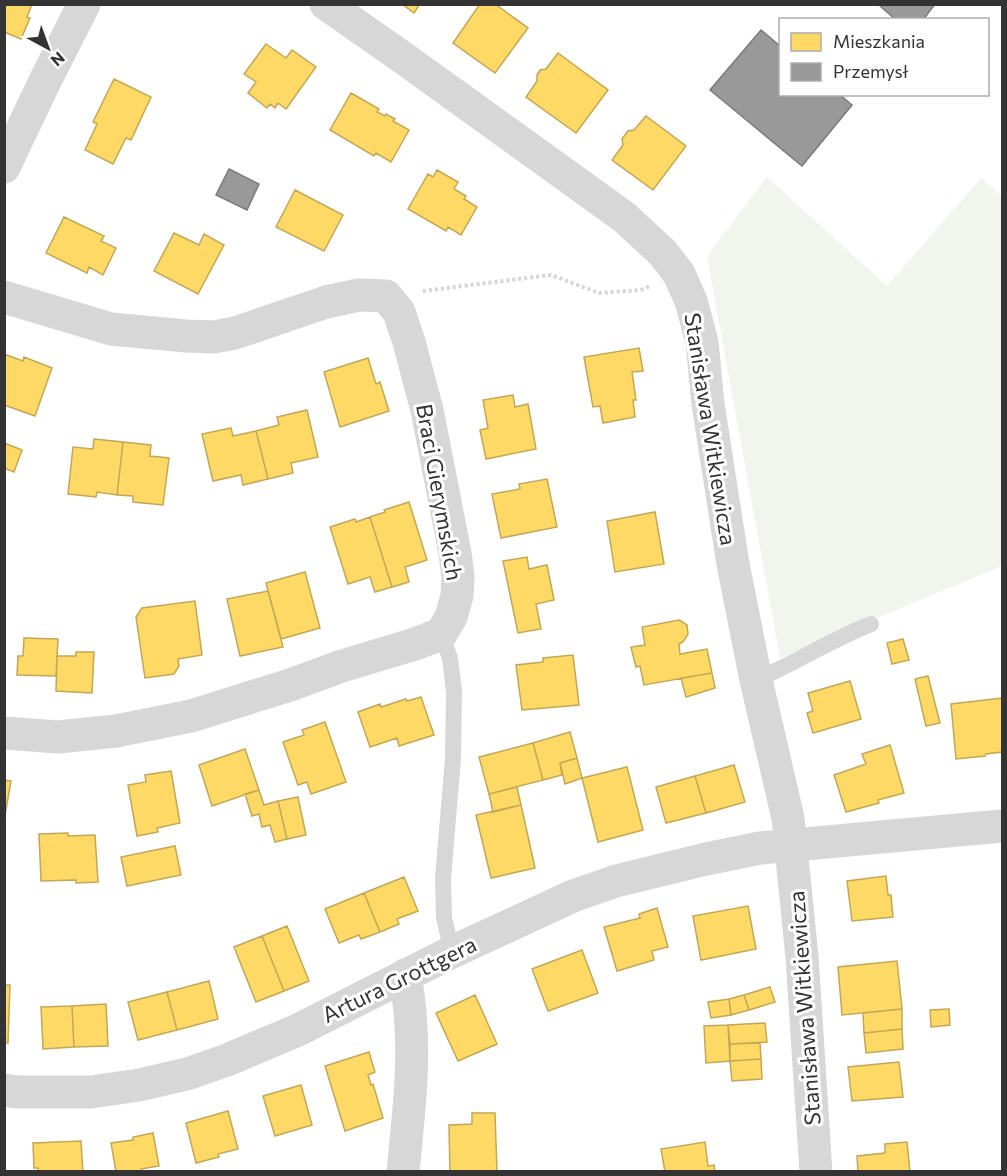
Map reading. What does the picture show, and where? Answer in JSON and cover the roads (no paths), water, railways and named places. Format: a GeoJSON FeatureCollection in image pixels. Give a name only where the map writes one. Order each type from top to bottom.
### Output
{"type":"FeatureCollection","features":[{"type":"Feature","properties":{"kind":"street"},"geometry":{"type":"LineString","coordinates":[[4,167],[84,4]]}},
{"type":"Feature","properties":{"kind":"street","name":"Stanisława Witkiewicza"},"geometry":{"type":"LineString","coordinates":[[326,4],[624,217],[663,253],[679,274],[691,301],[702,342],[708,404],[733,564],[756,680],[789,818],[802,957],[816,1172]]}},
{"type":"Feature","properties":{"kind":"street","name":"Braci Gierymskich"},"geometry":{"type":"LineString","coordinates":[[4,297],[111,329],[214,338],[326,302],[359,295],[386,296],[399,312],[409,342],[427,410],[455,553],[458,576],[457,596],[452,617],[441,634]]}},
{"type":"Feature","properties":{"kind":"street"},"geometry":{"type":"LineString","coordinates":[[4,733],[58,736],[116,731],[191,716],[441,634]]}},
{"type":"Feature","properties":{"kind":"street"},"geometry":{"type":"LineString","coordinates":[[791,846],[1002,826]]}},
{"type":"Feature","properties":{"kind":"street","name":"Artura Grottgera"},"geometry":{"type":"LineString","coordinates":[[4,1090],[91,1092],[139,1085],[187,1074],[298,1030],[452,952],[573,896],[616,881],[717,857],[760,848],[791,846]]}},
{"type":"Feature","properties":{"kind":"street"},"geometry":{"type":"LineString","coordinates":[[404,1172],[411,1054],[411,1013],[405,975]]}},
{"type":"Feature","properties":{"kind":"lane"},"geometry":{"type":"LineString","coordinates":[[756,680],[871,624]]}},
{"type":"Feature","properties":{"kind":"lane"},"geometry":{"type":"LineString","coordinates":[[441,634],[450,658],[454,691],[453,758],[442,878],[444,918],[452,952]]}}]}
